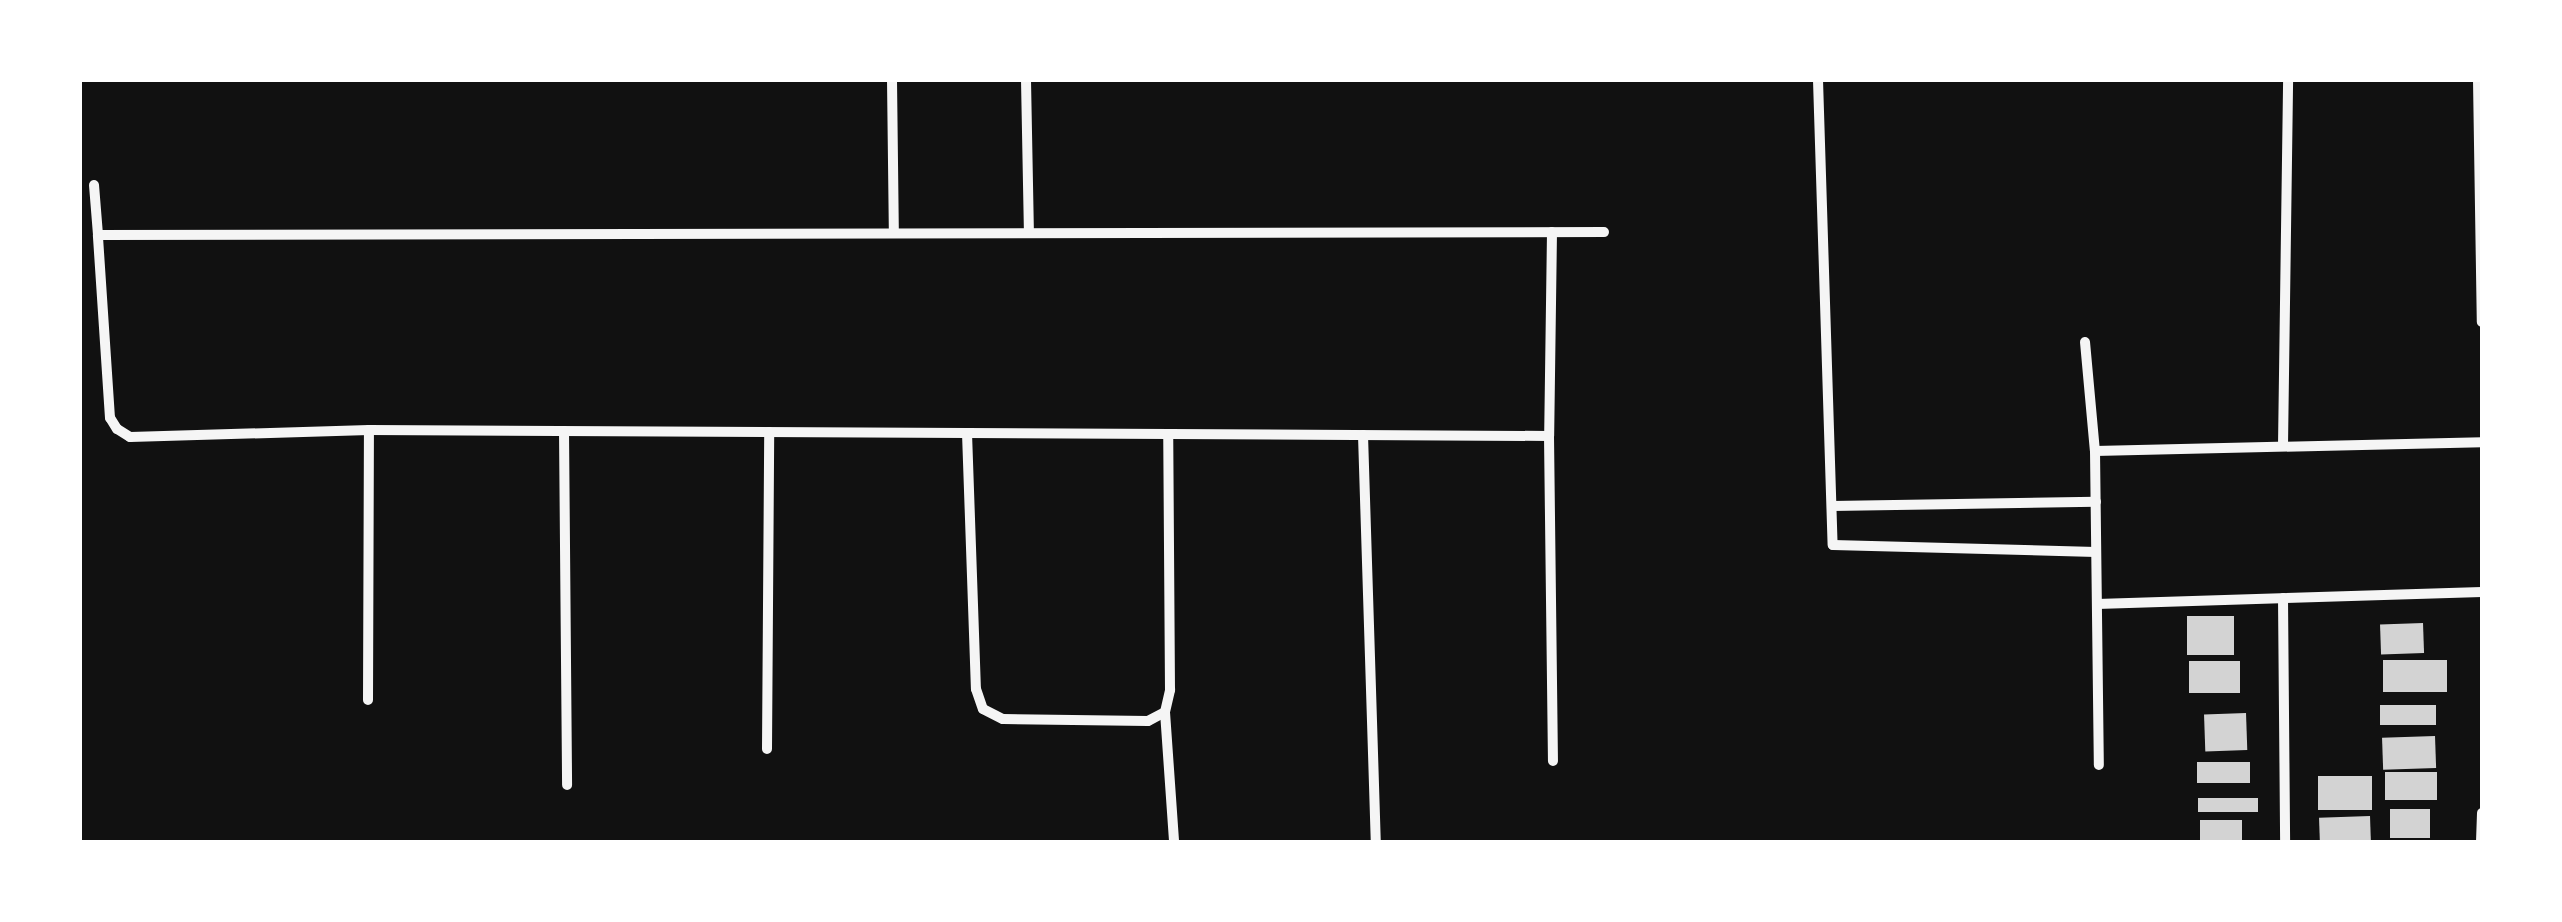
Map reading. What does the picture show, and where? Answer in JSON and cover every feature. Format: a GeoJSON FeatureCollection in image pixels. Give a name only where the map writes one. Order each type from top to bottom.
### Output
{"type":"FeatureCollection","features":[{"type":"Feature","properties":{"kind":"street"},"geometry":{"type":"LineString","coordinates":[[892,80],[894,233]]}},
{"type":"Feature","properties":{"kind":"street"},"geometry":{"type":"LineString","coordinates":[[1026,80],[1029,233]]}},
{"type":"Feature","properties":{"kind":"street"},"geometry":{"type":"LineString","coordinates":[[1818,80],[1833,544],[2096,552]]}},
{"type":"Feature","properties":{"kind":"street"},"geometry":{"type":"LineString","coordinates":[[2283,446],[2288,80]]}},
{"type":"Feature","properties":{"kind":"street"},"geometry":{"type":"LineString","coordinates":[[2478,80],[2482,322]]}},
{"type":"Feature","properties":{"kind":"street"},"geometry":{"type":"LineString","coordinates":[[94,185],[110,418],[116,429],[130,437],[370,430],[1548,436]]}},
{"type":"Feature","properties":{"kind":"street"},"geometry":{"type":"LineString","coordinates":[[1552,232],[1548,436],[1553,762]]}},
{"type":"Feature","properties":{"kind":"street"},"geometry":{"type":"LineString","coordinates":[[98,235],[1604,232]]}},
{"type":"Feature","properties":{"kind":"street"},"geometry":{"type":"LineString","coordinates":[[2085,342],[2096,502],[2100,764]]}},
{"type":"Feature","properties":{"kind":"street"},"geometry":{"type":"LineString","coordinates":[[368,700],[370,430]]}},
{"type":"Feature","properties":{"kind":"street"},"geometry":{"type":"LineString","coordinates":[[564,431],[568,785]]}},
{"type":"Feature","properties":{"kind":"street"},"geometry":{"type":"LineString","coordinates":[[768,749],[769,432]]}},
{"type":"Feature","properties":{"kind":"street"},"geometry":{"type":"LineString","coordinates":[[967,433],[976,688],[983,709],[1003,719],[1148,720],[1165,712]]}},
{"type":"Feature","properties":{"kind":"street"},"geometry":{"type":"LineString","coordinates":[[1168,434],[1170,690],[1165,712],[1174,842]]}},
{"type":"Feature","properties":{"kind":"street"},"geometry":{"type":"LineString","coordinates":[[1363,435],[1376,842]]}},
{"type":"Feature","properties":{"kind":"street"},"geometry":{"type":"LineString","coordinates":[[2094,451],[2482,442]]}},
{"type":"Feature","properties":{"kind":"street"},"geometry":{"type":"LineString","coordinates":[[1832,506],[2096,502]]}},
{"type":"Feature","properties":{"kind":"street"},"geometry":{"type":"LineString","coordinates":[[2097,604],[2482,592]]}},
{"type":"Feature","properties":{"kind":"street"},"geometry":{"type":"LineString","coordinates":[[2283,598],[2285,842]]}},
{"type":"Feature","properties":{"kind":"street"},"geometry":{"type":"LineString","coordinates":[[2481,842],[2482,813]]}},
{"type":"Feature","properties":{"kind":"building"},"geometry":{"type":"Polygon","coordinates":[[[2187,616],[2234,616],[2234,655],[2187,655],[2187,616]]]}},
{"type":"Feature","properties":{"kind":"building"},"geometry":{"type":"Polygon","coordinates":[[[2423,623],[2424,653],[2381,654],[2380,625],[2423,623]]]}},
{"type":"Feature","properties":{"kind":"building"},"geometry":{"type":"Polygon","coordinates":[[[2383,660],[2447,660],[2447,692],[2383,692],[2383,660]]]}},
{"type":"Feature","properties":{"kind":"building"},"geometry":{"type":"Polygon","coordinates":[[[2189,661],[2240,661],[2240,693],[2189,693],[2189,661]]]}},
{"type":"Feature","properties":{"kind":"building"},"geometry":{"type":"Polygon","coordinates":[[[2380,705],[2436,705],[2436,725],[2380,725],[2380,705]]]}},
{"type":"Feature","properties":{"kind":"building"},"geometry":{"type":"Polygon","coordinates":[[[2246,713],[2247,750],[2205,751],[2204,714],[2246,713]]]}},
{"type":"Feature","properties":{"kind":"building"},"geometry":{"type":"Polygon","coordinates":[[[2435,736],[2436,768],[2383,770],[2382,738],[2435,736]]]}},
{"type":"Feature","properties":{"kind":"building"},"geometry":{"type":"Polygon","coordinates":[[[2197,762],[2250,762],[2250,783],[2197,783],[2197,762]]]}},
{"type":"Feature","properties":{"kind":"building"},"geometry":{"type":"Polygon","coordinates":[[[2385,772],[2437,772],[2437,800],[2385,800],[2385,772]]]}},
{"type":"Feature","properties":{"kind":"building"},"geometry":{"type":"Polygon","coordinates":[[[2318,776],[2372,776],[2372,810],[2318,810],[2318,776]]]}},
{"type":"Feature","properties":{"kind":"building"},"geometry":{"type":"Polygon","coordinates":[[[2198,798],[2258,798],[2258,812],[2198,812],[2198,798]]]}},
{"type":"Feature","properties":{"kind":"building"},"geometry":{"type":"Polygon","coordinates":[[[2390,809],[2430,809],[2430,838],[2390,838],[2390,809]]]}},
{"type":"Feature","properties":{"kind":"building"},"geometry":{"type":"Polygon","coordinates":[[[2370,816],[2371,841],[2320,842],[2319,818],[2370,816]]]}},
{"type":"Feature","properties":{"kind":"building"},"geometry":{"type":"Polygon","coordinates":[[[2200,820],[2242,820],[2242,842],[2200,842],[2200,820]]]}}]}
